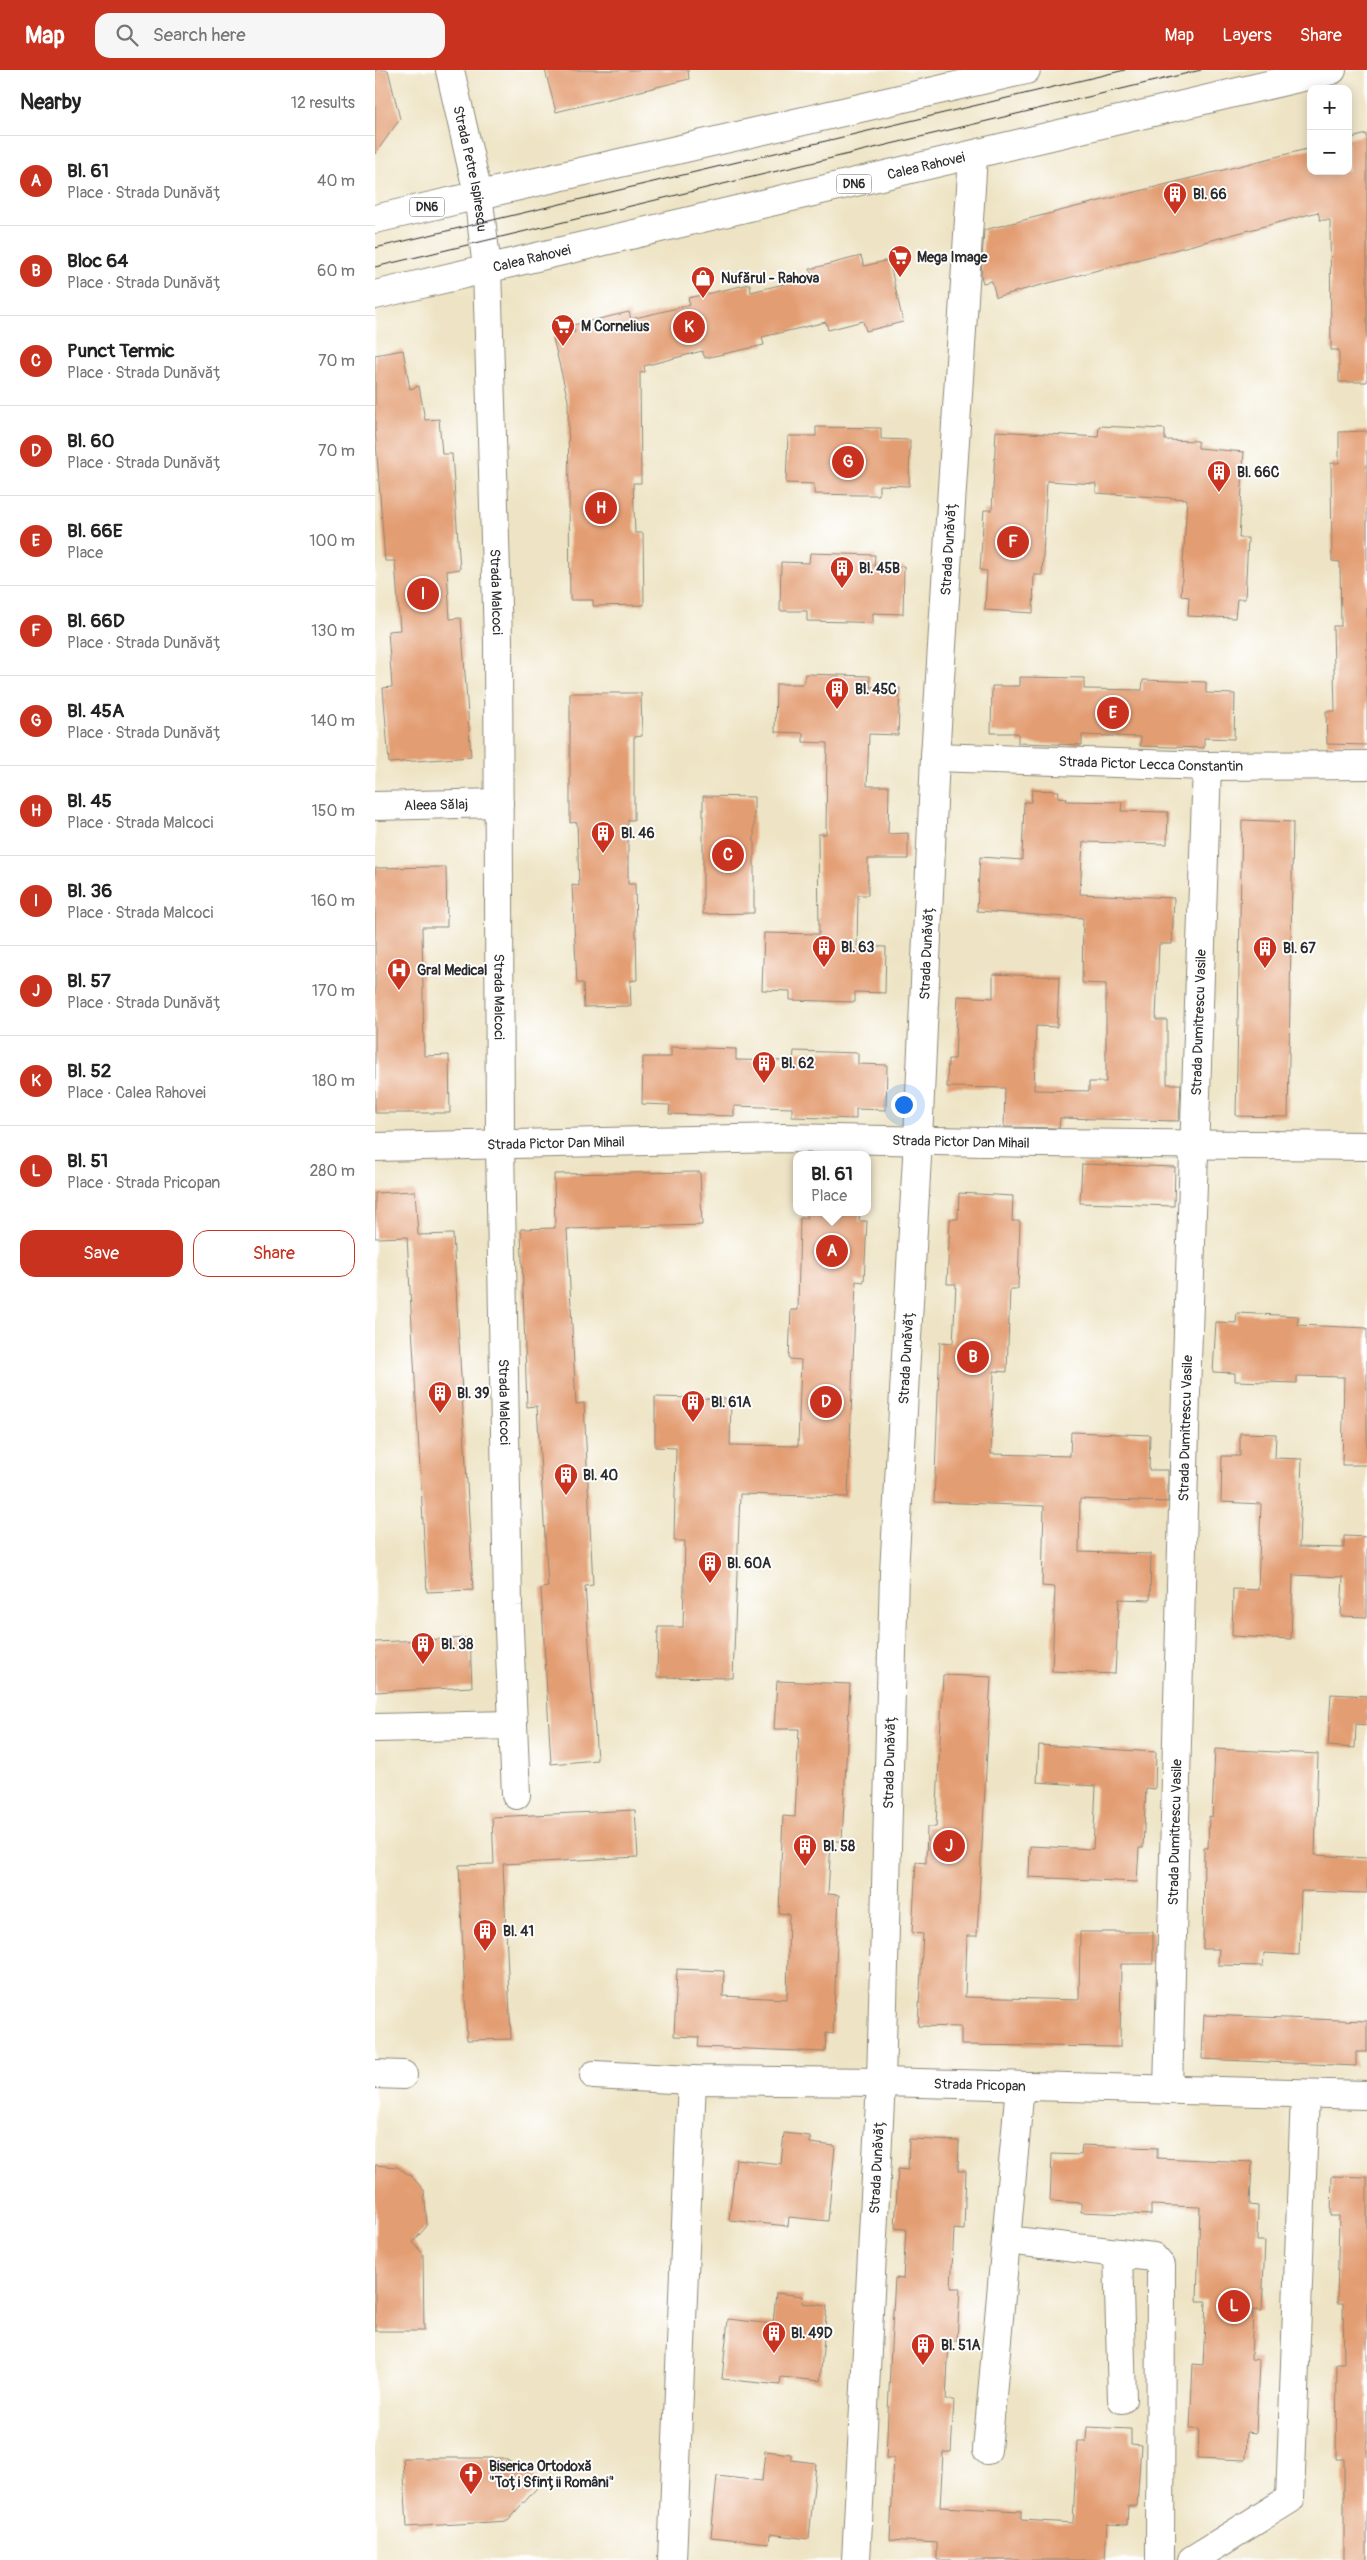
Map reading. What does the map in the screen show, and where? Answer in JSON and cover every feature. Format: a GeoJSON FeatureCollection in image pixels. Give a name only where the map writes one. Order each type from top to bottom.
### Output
{"type":"FeatureCollection","features":[{"type":"Feature","properties":{"kind":"street","name":"Strada Petre Ispirescu"},"geometry":{"type":"LineString","coordinates":[[450,70],[479,194],[487,268]]}},
{"type":"Feature","properties":{"kind":"street","name":"DN6"},"geometry":{"type":"LineString","coordinates":[[375,220],[479,194],[1026,70]]}},
{"type":"Feature","properties":{"kind":"street","name":"Calea Rahovei"},"geometry":{"type":"LineString","coordinates":[[375,295],[973,156],[1332,70]]}},
{"type":"Feature","properties":{"kind":"street","name":"Strada Dunăvăț"},"geometry":{"type":"LineString","coordinates":[[856,2560],[881,2082],[894,1573],[918,1139],[935,757],[973,156]]}},
{"type":"Feature","properties":{"kind":"street","name":"Strada Malcoci"},"geometry":{"type":"LineString","coordinates":[[487,268],[498,641],[500,1143],[508,1606],[516,1795]]}},
{"type":"Feature","properties":{"kind":"street","name":"Strada Pictor Lecca Constantin"},"geometry":{"type":"LineString","coordinates":[[935,757],[1207,766],[1367,765]]}},
{"type":"Feature","properties":{"kind":"street","name":"Strada Dumitrescu Vasile"},"geometry":{"type":"LineString","coordinates":[[1168,2090],[1207,766]]}},
{"type":"Feature","properties":{"kind":"street","name":"Aleea Sălaj"},"geometry":{"type":"LineString","coordinates":[[375,806],[499,802]]}},
{"type":"Feature","properties":{"kind":"street","name":"Strada Pictor Dan Mihail"},"geometry":{"type":"LineString","coordinates":[[375,1147],[783,1138],[1367,1146]]}},
{"type":"Feature","properties":{"kind":"street"},"geometry":{"type":"LineString","coordinates":[[375,1728],[512,1725]]}},
{"type":"Feature","properties":{"kind":"street"},"geometry":{"type":"LineString","coordinates":[[375,2074],[403,2075]]}},
{"type":"Feature","properties":{"kind":"street","name":"Strada Pricopan"},"geometry":{"type":"LineString","coordinates":[[594,2075],[692,2080],[881,2082],[1367,2095]]}},
{"type":"Feature","properties":{"kind":"street"},"geometry":{"type":"LineString","coordinates":[[672,2560],[692,2080]]}},
{"type":"Feature","properties":{"kind":"street"},"geometry":{"type":"LineString","coordinates":[[987,2450],[1020,2086]]}},
{"type":"Feature","properties":{"kind":"street"},"geometry":{"type":"LineString","coordinates":[[1192,2560],[1290,2499],[1305,2094]]}},
{"type":"Feature","properties":{"kind":"street"},"geometry":{"type":"LineString","coordinates":[[1006,2240],[1153,2257],[1161,2266],[1159,2560]]}},
{"type":"Feature","properties":{"kind":"street"},"geometry":{"type":"LineString","coordinates":[[1118,2252],[1122,2400]]}},
{"type":"Feature","properties":{"kind":"building"},"geometry":{"type":"Polygon","coordinates":[[[375,70],[388,70],[400,119],[375,154],[375,70]]]}},
{"type":"Feature","properties":{"kind":"building"},"geometry":{"type":"Polygon","coordinates":[[[545,70],[688,70],[689,79],[556,112],[545,70]]]}},
{"type":"Feature","properties":{"kind":"building","name":"Bl. 66"},"geometry":{"type":"Polygon","coordinates":[[[1367,134],[1367,382],[1339,382],[1339,350],[1331,350],[1330,220],[1320,220],[1318,212],[996,297],[992,281],[983,283],[981,276],[984,230],[1307,149],[1307,175],[1352,175],[1352,138],[1367,134]]]}},
{"type":"Feature","properties":{"kind":"building"},"geometry":{"type":"Polygon","coordinates":[[[861,256],[864,266],[889,260],[903,322],[866,331],[863,321],[828,330],[826,322],[762,337],[764,345],[705,358],[702,351],[644,366],[645,372],[640,373],[641,483],[633,483],[635,533],[643,533],[644,605],[593,606],[593,600],[570,600],[568,400],[553,338],[575,332],[573,325],[629,312],[631,319],[690,305],[688,298],[750,284],[751,292],[812,277],[810,269],[861,256]]]}},
{"type":"Feature","properties":{"kind":"building"},"geometry":{"type":"Polygon","coordinates":[[[403,350],[410,389],[419,386],[425,420],[439,419],[442,454],[452,454],[460,569],[447,571],[450,619],[461,618],[471,757],[389,763],[383,688],[392,687],[388,631],[400,630],[395,561],[385,561],[375,429],[375,355],[403,350]]]}},
{"type":"Feature","properties":{"kind":"building"},"geometry":{"type":"Polygon","coordinates":[[[1099,426],[1165,429],[1165,440],[1198,441],[1198,448],[1244,452],[1239,538],[1248,538],[1245,599],[1237,599],[1235,618],[1188,616],[1189,597],[1181,596],[1187,499],[1096,493],[1096,484],[1047,481],[1042,575],[1034,575],[1033,613],[985,610],[987,571],[980,570],[984,510],[992,510],[996,431],[1098,437],[1099,426]]]}},
{"type":"Feature","properties":{"kind":"building"},"geometry":{"type":"Polygon","coordinates":[[[816,427],[881,428],[881,439],[910,440],[909,486],[879,485],[879,495],[814,494],[814,484],[786,483],[788,436],[816,436],[816,427]]]}},
{"type":"Feature","properties":{"kind":"building"},"geometry":{"type":"Polygon","coordinates":[[[1367,431],[1367,745],[1327,744],[1326,711],[1335,711],[1333,626],[1341,626],[1340,562],[1332,561],[1331,463],[1339,463],[1339,432],[1367,431]]]}},
{"type":"Feature","properties":{"kind":"building","name":"Bl. 45B"},"geometry":{"type":"Polygon","coordinates":[[[810,553],[875,555],[874,566],[904,566],[903,614],[873,613],[873,623],[807,621],[807,611],[780,611],[781,562],[809,563],[810,553]]]}},
{"type":"Feature","properties":{"kind":"building"},"geometry":{"type":"Polygon","coordinates":[[[805,674],[870,676],[870,687],[900,688],[898,735],[869,734],[867,786],[889,786],[888,834],[908,833],[908,859],[868,859],[868,895],[858,895],[857,946],[886,947],[885,993],[855,992],[855,1002],[790,1000],[790,991],[762,990],[764,933],[819,934],[818,834],[826,834],[827,743],[803,742],[803,733],[775,732],[776,684],[804,684],[805,674]]]}},
{"type":"Feature","properties":{"kind":"building"},"geometry":{"type":"Polygon","coordinates":[[[1020,677],[1084,678],[1084,689],[1142,690],[1143,680],[1206,682],[1206,693],[1235,694],[1234,739],[1204,738],[1204,748],[1140,746],[1141,737],[1082,735],[1082,745],[1018,743],[1018,733],[991,733],[992,686],[1020,686],[1020,677]]]}},
{"type":"Feature","properties":{"kind":"building","name":"Bl. 46"},"geometry":{"type":"Polygon","coordinates":[[[570,693],[641,693],[642,736],[634,737],[634,820],[628,820],[628,884],[635,884],[637,980],[630,981],[631,1006],[584,1007],[583,983],[577,983],[572,885],[579,886],[577,822],[570,823],[570,693]]]}},
{"type":"Feature","properties":{"kind":"building"},"geometry":{"type":"Polygon","coordinates":[[[1032,790],[1059,791],[1058,797],[1067,798],[1066,801],[1122,802],[1121,811],[1168,812],[1167,844],[1083,842],[1080,894],[1174,898],[1172,944],[1159,944],[1156,1020],[1167,1020],[1167,1084],[1181,1084],[1179,1121],[1060,1118],[1059,1128],[1004,1127],[1005,1088],[947,1087],[948,1059],[955,1059],[958,996],[993,998],[993,974],[1059,977],[1057,1027],[1036,1026],[1034,1090],[1089,1091],[1089,1082],[1106,1082],[1106,984],[1082,983],[1083,918],[977,911],[980,857],[1022,860],[1024,802],[1031,802],[1032,790]]]}},
{"type":"Feature","properties":{"kind":"building"},"geometry":{"type":"Polygon","coordinates":[[[703,796],[754,797],[754,913],[703,914],[703,796]]]}},
{"type":"Feature","properties":{"kind":"building","name":"Bl. 67"},"geometry":{"type":"Polygon","coordinates":[[[1242,820],[1293,822],[1288,1117],[1236,1116],[1242,820]]]}},
{"type":"Feature","properties":{"kind":"building","name":"Gral Medical"},"geometry":{"type":"Polygon","coordinates":[[[446,867],[447,927],[422,927],[424,1056],[449,1055],[450,1113],[375,1113],[375,868],[446,867]]]}},
{"type":"Feature","properties":{"kind":"building","name":"Bl. 62"},"geometry":{"type":"Polygon","coordinates":[[[671,1047],[736,1049],[736,1060],[793,1061],[794,1051],[858,1053],[858,1064],[887,1065],[886,1110],[856,1109],[856,1119],[792,1117],[792,1108],[734,1106],[734,1116],[669,1114],[670,1105],[642,1104],[643,1057],[671,1057],[671,1047]]]}},
{"type":"Feature","properties":{"kind":"building"},"geometry":{"type":"Polygon","coordinates":[[[1082,1164],[1175,1167],[1174,1206],[1080,1203],[1082,1164]]]}},
{"type":"Feature","properties":{"kind":"building","name":"Bl. 40"},"geometry":{"type":"Polygon","coordinates":[[[700,1172],[702,1225],[567,1229],[576,1404],[584,1403],[593,1585],[585,1586],[597,1760],[551,1764],[541,1588],[548,1587],[537,1406],[527,1407],[521,1229],[555,1228],[554,1174],[700,1172]]]}},
{"type":"Feature","properties":{"kind":"building","name":"Bl. 39"},"geometry":{"type":"Polygon","coordinates":[[[415,1191],[418,1235],[453,1234],[473,1590],[427,1592],[407,1237],[375,1238],[375,1193],[415,1191]]]}},
{"type":"Feature","properties":{"kind":"building"},"geometry":{"type":"Polygon","coordinates":[[[959,1193],[1013,1196],[1012,1221],[1020,1221],[1018,1289],[1010,1289],[1007,1372],[994,1371],[991,1454],[1070,1456],[1071,1432],[1150,1435],[1149,1470],[1168,1470],[1168,1502],[1080,1499],[1079,1552],[1151,1554],[1150,1600],[1119,1599],[1115,1674],[1052,1671],[1055,1587],[1042,1586],[1044,1506],[934,1502],[940,1342],[953,1343],[956,1284],[947,1284],[950,1219],[958,1219],[959,1193]]]}},
{"type":"Feature","properties":{"kind":"building"},"geometry":{"type":"Polygon","coordinates":[[[807,1216],[860,1216],[859,1221],[867,1221],[864,1282],[856,1281],[848,1497],[740,1494],[733,1678],[657,1677],[658,1627],[683,1627],[685,1541],[674,1541],[676,1448],[655,1447],[655,1397],[731,1399],[730,1445],[798,1446],[801,1360],[789,1359],[791,1310],[798,1310],[800,1218],[807,1218],[807,1216]]]}},
{"type":"Feature","properties":{"kind":"building"},"geometry":{"type":"Polygon","coordinates":[[[1237,1313],[1298,1316],[1298,1325],[1367,1328],[1367,1465],[1342,1465],[1344,1377],[1297,1376],[1297,1383],[1235,1381],[1235,1373],[1213,1372],[1216,1322],[1236,1323],[1237,1313]]]}},
{"type":"Feature","properties":{"kind":"building"},"geometry":{"type":"Polygon","coordinates":[[[1240,1433],[1276,1434],[1275,1458],[1302,1459],[1299,1547],[1344,1548],[1344,1536],[1367,1537],[1367,1617],[1341,1616],[1343,1577],[1293,1575],[1291,1639],[1232,1636],[1233,1589],[1258,1590],[1261,1504],[1221,1502],[1222,1456],[1240,1456],[1240,1433]]]}},
{"type":"Feature","properties":{"kind":"building","name":"Bl. 38"},"geometry":{"type":"Polygon","coordinates":[[[470,1638],[472,1687],[375,1692],[375,1642],[470,1638]]]}},
{"type":"Feature","properties":{"kind":"building"},"geometry":{"type":"Polygon","coordinates":[[[943,1675],[991,1677],[977,1936],[967,1936],[965,1997],[1079,2000],[1080,1932],[1153,1932],[1153,1964],[1121,1964],[1120,2047],[961,2045],[961,2027],[918,2026],[923,1934],[912,1933],[916,1862],[926,1863],[927,1827],[936,1827],[943,1675]]]}},
{"type":"Feature","properties":{"kind":"building","name":"Bl. 58"},"geometry":{"type":"Polygon","coordinates":[[[777,1681],[850,1684],[842,1841],[831,1841],[828,1894],[839,1895],[833,2034],[826,2033],[825,2052],[698,2047],[699,2037],[674,2036],[677,1969],[724,1971],[723,1996],[787,1999],[789,1914],[779,1913],[783,1816],[795,1817],[799,1729],[774,1729],[777,1681]]]}},
{"type":"Feature","properties":{"kind":"building"},"geometry":{"type":"Polygon","coordinates":[[[1331,1694],[1367,1696],[1367,1725],[1356,1724],[1355,1748],[1328,1746],[1331,1694]]]}},
{"type":"Feature","properties":{"kind":"building"},"geometry":{"type":"Polygon","coordinates":[[[1039,1745],[1156,1752],[1155,1789],[1146,1788],[1143,1848],[1139,1848],[1137,1882],[1029,1877],[1030,1846],[1093,1849],[1096,1786],[1037,1782],[1039,1745]]]}},
{"type":"Feature","properties":{"kind":"building"},"geometry":{"type":"Polygon","coordinates":[[[1215,1749],[1318,1754],[1315,1855],[1367,1858],[1367,1893],[1301,1891],[1299,1955],[1264,1953],[1263,1966],[1218,1965],[1219,1949],[1203,1949],[1204,1848],[1208,1848],[1209,1816],[1212,1817],[1215,1749]]]}},
{"type":"Feature","properties":{"kind":"building","name":"Bl. 41"},"geometry":{"type":"Polygon","coordinates":[[[635,1810],[638,1857],[503,1864],[511,2039],[467,2040],[459,1865],[494,1864],[492,1817],[635,1810]]]}},
{"type":"Feature","properties":{"kind":"building"},"geometry":{"type":"Polygon","coordinates":[[[1204,2015],[1367,2021],[1367,2052],[1356,2052],[1356,2066],[1202,2059],[1204,2015]]]}},
{"type":"Feature","properties":{"kind":"building"},"geometry":{"type":"Polygon","coordinates":[[[784,2133],[810,2136],[810,2143],[835,2146],[828,2221],[789,2217],[788,2226],[729,2220],[736,2159],[781,2164],[784,2133]]]}},
{"type":"Feature","properties":{"kind":"building","name":"Bl. 51A"},"geometry":{"type":"Polygon","coordinates":[[[909,2139],[959,2141],[958,2171],[966,2171],[964,2230],[954,2229],[951,2288],[960,2288],[957,2341],[949,2341],[946,2400],[954,2400],[951,2452],[943,2452],[940,2507],[1021,2511],[1021,2520],[1073,2523],[1077,2441],[1086,2441],[1087,2427],[1131,2429],[1131,2444],[1141,2445],[1137,2506],[1128,2506],[1127,2525],[1107,2524],[1105,2560],[937,2560],[937,2543],[890,2540],[894,2458],[886,2458],[891,2346],[895,2278],[903,2279],[906,2229],[895,2228],[898,2169],[908,2170],[909,2139]]]}},
{"type":"Feature","properties":{"kind":"building"},"geometry":{"type":"Polygon","coordinates":[[[1082,2145],[1157,2148],[1157,2158],[1252,2162],[1250,2205],[1258,2206],[1257,2241],[1265,2241],[1262,2311],[1253,2310],[1251,2359],[1259,2360],[1256,2433],[1247,2432],[1246,2460],[1198,2458],[1199,2429],[1190,2429],[1193,2364],[1203,2365],[1206,2301],[1197,2301],[1200,2207],[1151,2205],[1151,2215],[1081,2212],[1081,2203],[1050,2201],[1052,2154],[1081,2155],[1082,2145]]]}},
{"type":"Feature","properties":{"kind":"building"},"geometry":{"type":"Polygon","coordinates":[[[375,2165],[397,2167],[411,2176],[424,2190],[427,2226],[413,2242],[423,2254],[424,2331],[375,2331],[375,2165]]]}},
{"type":"Feature","properties":{"kind":"building"},"geometry":{"type":"Polygon","coordinates":[[[1332,2176],[1367,2177],[1367,2560],[1344,2560],[1344,2459],[1336,2459],[1337,2364],[1344,2364],[1343,2303],[1337,2303],[1339,2216],[1331,2216],[1332,2176]]]}},
{"type":"Feature","properties":{"kind":"building","name":"Bl. 49D"},"geometry":{"type":"Polygon","coordinates":[[[776,2293],[803,2296],[802,2303],[827,2306],[820,2381],[781,2377],[780,2385],[722,2379],[728,2319],[773,2324],[776,2293]]]}},
{"type":"Feature","properties":{"kind":"building"},"geometry":{"type":"Polygon","coordinates":[[[765,2451],[791,2454],[791,2460],[816,2463],[809,2539],[770,2534],[769,2543],[711,2537],[717,2476],[762,2481],[765,2451]]]}},
{"type":"Feature","properties":{"kind":"building"},"geometry":{"type":"Polygon","coordinates":[[[403,2458],[504,2458],[542,2482],[508,2521],[407,2527],[403,2458]]]}},
{"type":"Feature","properties":{"kind":"tram line"},"geometry":{"type":"LineString","coordinates":[[375,248],[1125,70]]}},
{"type":"Feature","properties":{"kind":"tram line"},"geometry":{"type":"LineString","coordinates":[[375,267],[1201,70]]}},
{"type":"Feature","properties":{"kind":"place","name":"Bl. 66"},"geometry":{"type":"Point","coordinates":[1175,215]}},
{"type":"Feature","properties":{"kind":"place","name":"Mega Image"},"geometry":{"type":"Point","coordinates":[900,278]}},
{"type":"Feature","properties":{"kind":"place","name":"Nufărul - Rahova"},"geometry":{"type":"Point","coordinates":[703,299]}},
{"type":"Feature","properties":{"kind":"place","name":"Bl. 52"},"geometry":{"type":"Point","coordinates":[689,327]}},
{"type":"Feature","properties":{"kind":"place","name":"M Cornelius"},"geometry":{"type":"Point","coordinates":[563,347]}},
{"type":"Feature","properties":{"kind":"place","name":"Bl. 45A"},"geometry":{"type":"Point","coordinates":[848,462]}},
{"type":"Feature","properties":{"kind":"place","name":"Bl. 66C"},"geometry":{"type":"Point","coordinates":[1219,493]}},
{"type":"Feature","properties":{"kind":"place","name":"Bl. 45"},"geometry":{"type":"Point","coordinates":[601,508]}},
{"type":"Feature","properties":{"kind":"place","name":"Bl. 66D"},"geometry":{"type":"Point","coordinates":[1013,542]}},
{"type":"Feature","properties":{"kind":"place","name":"Bl. 45B"},"geometry":{"type":"Point","coordinates":[842,589]}},
{"type":"Feature","properties":{"kind":"place","name":"Bl. 36"},"geometry":{"type":"Point","coordinates":[423,594]}},
{"type":"Feature","properties":{"kind":"place","name":"Bl. 45C"},"geometry":{"type":"Point","coordinates":[837,710]}},
{"type":"Feature","properties":{"kind":"place","name":"Bl. 66E"},"geometry":{"type":"Point","coordinates":[1113,713]}},
{"type":"Feature","properties":{"kind":"place","name":"Bl. 46"},"geometry":{"type":"Point","coordinates":[603,854]}},
{"type":"Feature","properties":{"kind":"place","name":"Punct Termic"},"geometry":{"type":"Point","coordinates":[728,855]}},
{"type":"Feature","properties":{"kind":"place","name":"Bl. 63"},"geometry":{"type":"Point","coordinates":[824,968]}},
{"type":"Feature","properties":{"kind":"place","name":"Bl. 67"},"geometry":{"type":"Point","coordinates":[1265,969]}},
{"type":"Feature","properties":{"kind":"place","name":"Gral Medical"},"geometry":{"type":"Point","coordinates":[399,991]}},
{"type":"Feature","properties":{"kind":"place","name":"Bl. 62"},"geometry":{"type":"Point","coordinates":[764,1084]}},
{"type":"Feature","properties":{"kind":"place","name":"Bl. 61"},"geometry":{"type":"Point","coordinates":[832,1251]}},
{"type":"Feature","properties":{"kind":"place","name":"Bloc 64"},"geometry":{"type":"Point","coordinates":[973,1357]}},
{"type":"Feature","properties":{"kind":"place","name":"Bl. 60"},"geometry":{"type":"Point","coordinates":[826,1402]}},
{"type":"Feature","properties":{"kind":"place","name":"Bl. 39"},"geometry":{"type":"Point","coordinates":[440,1414]}},
{"type":"Feature","properties":{"kind":"place","name":"Bl. 61A"},"geometry":{"type":"Point","coordinates":[693,1423]}},
{"type":"Feature","properties":{"kind":"place","name":"Bl. 40"},"geometry":{"type":"Point","coordinates":[566,1496]}},
{"type":"Feature","properties":{"kind":"place","name":"Bl. 60A"},"geometry":{"type":"Point","coordinates":[710,1584]}},
{"type":"Feature","properties":{"kind":"place","name":"Bl. 38"},"geometry":{"type":"Point","coordinates":[423,1665]}},
{"type":"Feature","properties":{"kind":"place","name":"Bl. 57"},"geometry":{"type":"Point","coordinates":[949,1846]}},
{"type":"Feature","properties":{"kind":"place","name":"Bl. 58"},"geometry":{"type":"Point","coordinates":[805,1867]}},
{"type":"Feature","properties":{"kind":"place","name":"Bl. 41"},"geometry":{"type":"Point","coordinates":[485,1952]}},
{"type":"Feature","properties":{"kind":"place","name":"Bl. 51"},"geometry":{"type":"Point","coordinates":[1234,2306]}},
{"type":"Feature","properties":{"kind":"place","name":"Bl. 49D"},"geometry":{"type":"Point","coordinates":[774,2354]}},
{"type":"Feature","properties":{"kind":"place","name":"Bl. 51A"},"geometry":{"type":"Point","coordinates":[923,2366]}},
{"type":"Feature","properties":{"kind":"place","name":"Biserica Ortodoxă \"Toți Sfinții Români\""},"geometry":{"type":"Point","coordinates":[471,2495]}}]}
